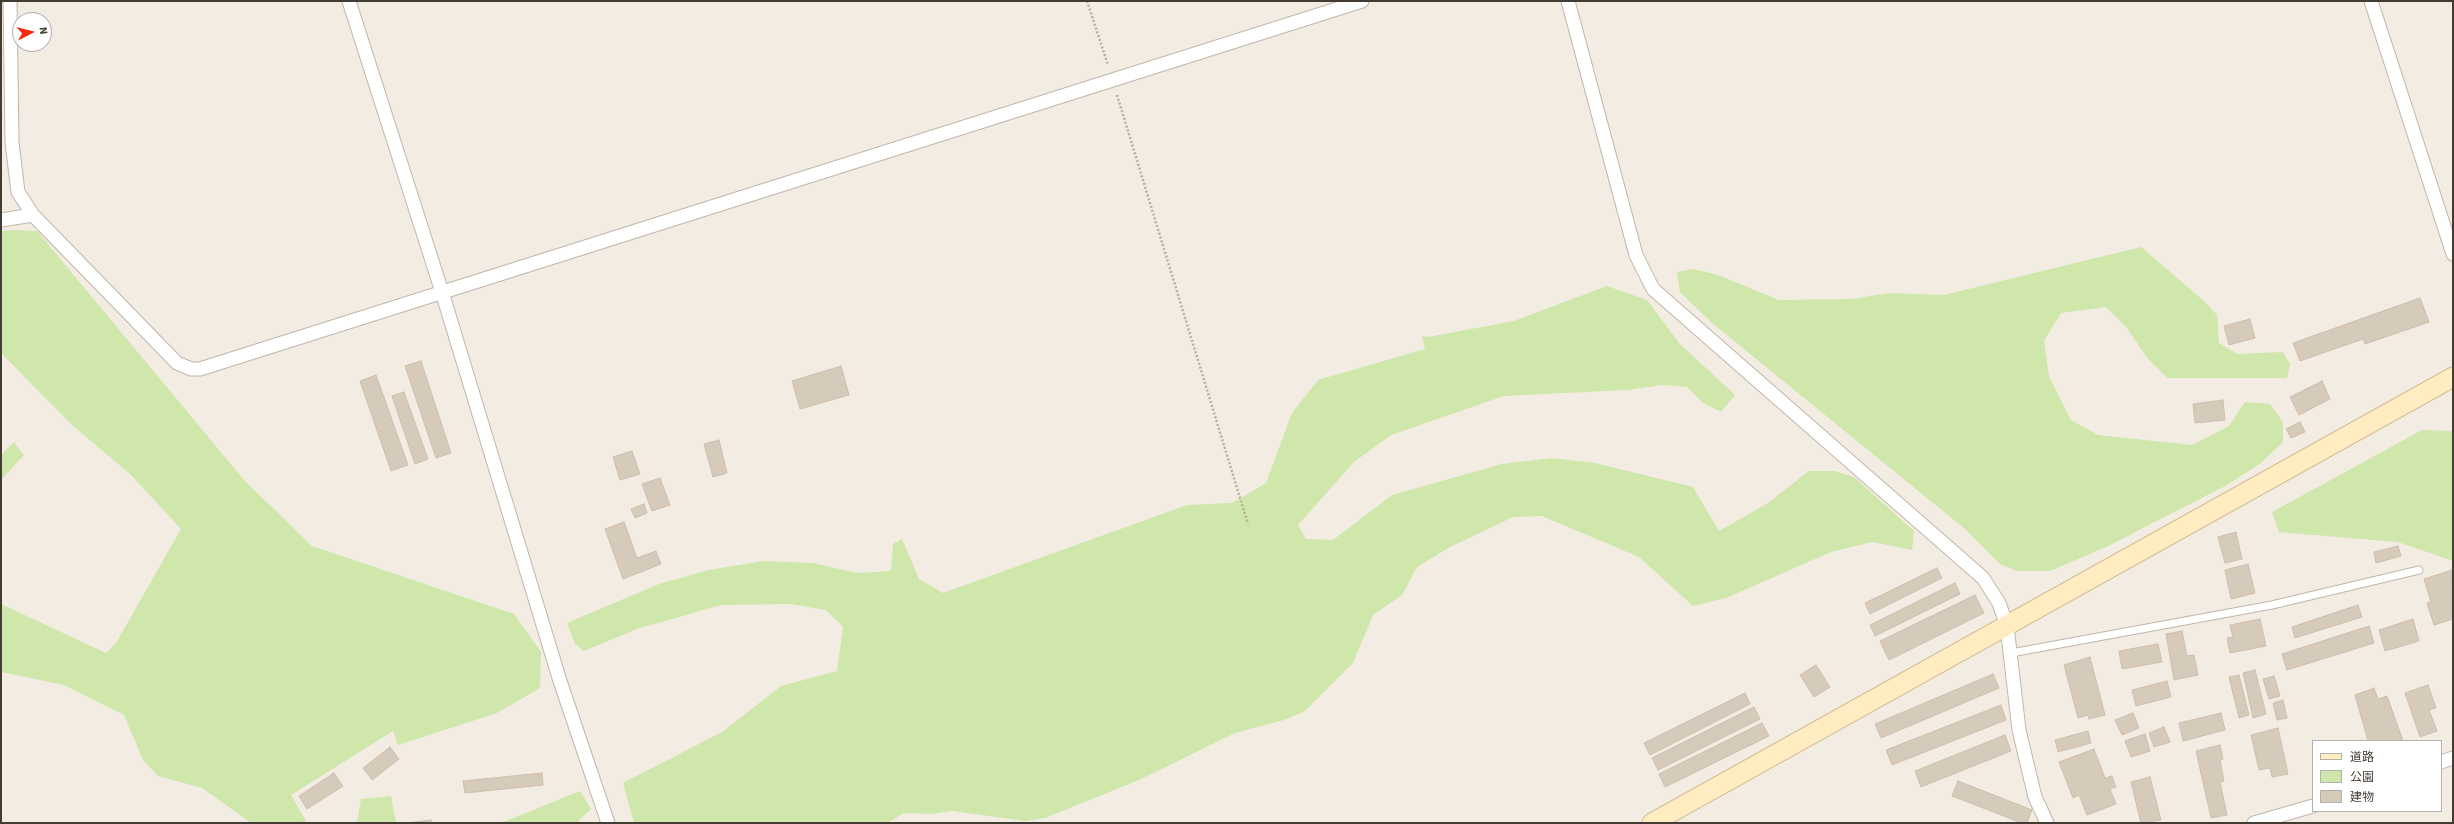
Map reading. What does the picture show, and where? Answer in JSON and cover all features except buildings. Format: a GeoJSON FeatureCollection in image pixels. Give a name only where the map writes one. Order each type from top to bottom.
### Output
{"type":"FeatureCollection","features":[{"type":"Feature","properties":{"kind":"street"},"geometry":{"type":"LineString","coordinates":[[10,1],[12,142],[18,192],[32,215],[177,363],[191,369],[200,370],[1362,1]]}},
{"type":"Feature","properties":{"kind":"street"},"geometry":{"type":"LineString","coordinates":[[349,1],[442,292],[560,681],[608,823]]}},
{"type":"Feature","properties":{"kind":"street"},"geometry":{"type":"LineString","coordinates":[[1568,1],[1636,255],[1653,289],[1983,578],[1999,603],[2007,626],[2019,730],[2035,797],[2047,823]]}},
{"type":"Feature","properties":{"kind":"street"},"geometry":{"type":"LineString","coordinates":[[2371,1],[2453,254]]}},
{"type":"Feature","properties":{"kind":"street"},"geometry":{"type":"LineString","coordinates":[[1,220],[32,215]]}},
{"type":"Feature","properties":{"kind":"street"},"geometry":{"type":"LineString","coordinates":[[1652,823],[2453,377]]}},
{"type":"Feature","properties":{"kind":"street"},"geometry":{"type":"LineString","coordinates":[[2442,762],[2453,758]]}},
{"type":"Feature","properties":{"kind":"street"},"geometry":{"type":"LineString","coordinates":[[2254,823],[2312,806]]}},
{"type":"Feature","properties":{"kind":"lane"},"geometry":{"type":"LineString","coordinates":[[2010,653],[2272,605],[2419,570]]}},
{"type":"Feature","properties":{"kind":"path"},"geometry":{"type":"LineString","coordinates":[[1087,1],[1248,524]]}},
{"type":"Feature","properties":{"kind":"green space"},"geometry":{"type":"Polygon","coordinates":[[[1,231],[37,231],[244,480],[312,546],[514,614],[541,652],[540,688],[497,713],[398,745],[393,731],[291,795],[307,823],[251,823],[202,788],[158,776],[143,760],[124,715],[64,685],[1,672],[1,604],[106,653],[116,643],[181,529],[130,474],[72,425],[1,353],[1,231]]]}},
{"type":"Feature","properties":{"kind":"green space"},"geometry":{"type":"Polygon","coordinates":[[[2141,247],[2204,301],[2217,315],[2219,343],[2237,354],[2283,352],[2290,364],[2287,378],[2167,378],[2148,359],[2126,327],[2106,307],[2061,313],[2044,341],[2049,376],[2071,420],[2098,435],[2192,445],[2229,426],[2245,402],[2270,404],[2283,422],[2283,442],[2261,463],[2227,485],[2106,547],[2050,571],[2017,571],[2000,564],[1965,529],[1712,323],[1680,292],[1677,272],[1693,269],[1718,275],[1779,300],[1852,299],[1889,293],[1944,295],[2141,247]]]}},
{"type":"Feature","properties":{"kind":"green space"},"geometry":{"type":"Polygon","coordinates":[[[1607,286],[1647,300],[1679,343],[1735,395],[1721,412],[1703,403],[1687,387],[1662,385],[1627,390],[1504,396],[1391,435],[1354,462],[1298,525],[1306,539],[1333,540],[1392,495],[1502,464],[1552,458],[1595,463],[1693,487],[1719,531],[1768,503],[1809,471],[1835,471],[1854,477],[1914,531],[1912,550],[1872,542],[1831,552],[1726,598],[1693,606],[1639,557],[1542,516],[1513,517],[1450,547],[1417,567],[1402,595],[1373,615],[1353,663],[1305,711],[1284,720],[1235,733],[1139,780],[1045,818],[1025,821],[953,811],[931,814],[904,813],[887,823],[634,823],[623,783],[722,732],[781,686],[837,671],[843,627],[826,610],[790,604],[721,605],[637,629],[584,651],[575,644],[567,623],[659,584],[709,570],[764,561],[813,563],[857,573],[891,571],[893,544],[902,539],[919,579],[943,593],[1187,505],[1232,503],[1266,483],[1292,413],[1318,380],[1425,349],[1422,336],[1428,337],[1514,321],[1607,286]]]}},
{"type":"Feature","properties":{"kind":"green space"},"geometry":{"type":"Polygon","coordinates":[[[2422,430],[2453,431],[2453,561],[2398,542],[2279,532],[2272,512],[2422,430]]]}},
{"type":"Feature","properties":{"kind":"green space"},"geometry":{"type":"Polygon","coordinates":[[[14,442],[24,455],[1,480],[1,455],[14,442]]]}},
{"type":"Feature","properties":{"kind":"green space"},"geometry":{"type":"Polygon","coordinates":[[[580,791],[591,809],[576,823],[501,823],[580,791]]]}},
{"type":"Feature","properties":{"kind":"green space"},"geometry":{"type":"Polygon","coordinates":[[[391,796],[396,823],[357,823],[361,799],[391,796]]]}}]}
